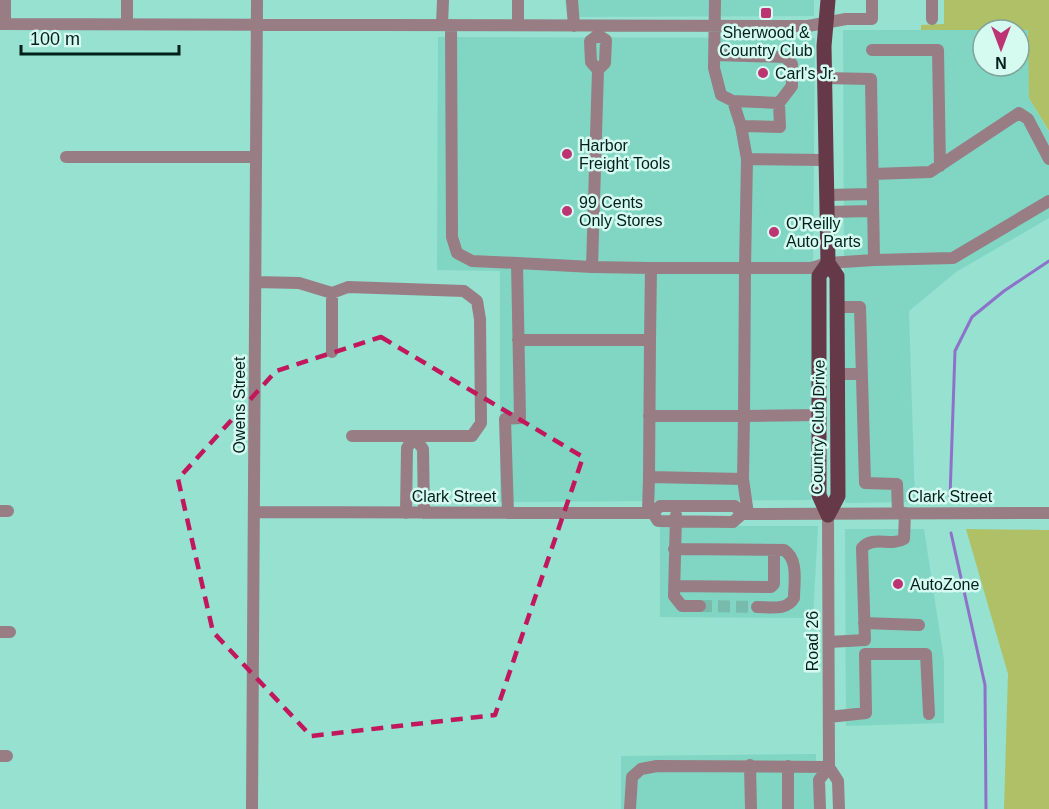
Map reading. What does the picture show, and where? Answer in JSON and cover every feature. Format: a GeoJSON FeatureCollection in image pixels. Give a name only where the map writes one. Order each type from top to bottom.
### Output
{"type":"FeatureCollection","features":[{"type":"Feature","properties":{"kind":"main road","name":"Country Club Drive"},"geometry":{"type":"LineString","coordinates":[[828,0],[825,78],[826,212],[828,263],[837,276],[838,374],[838,496],[828,515]]}},
{"type":"Feature","properties":{"kind":"main road","name":"Country Club Drive"},"geometry":{"type":"LineString","coordinates":[[828,263],[819,276],[819,495],[828,515]]}},
{"type":"Feature","properties":{"kind":"street"},"geometry":{"type":"LineString","coordinates":[[6,0],[3,24],[518,25],[574,26],[598,30],[808,26],[872,19],[872,0]]}},
{"type":"Feature","properties":{"kind":"street"},"geometry":{"type":"LineString","coordinates":[[127,0],[127,24]]}},
{"type":"Feature","properties":{"kind":"street","name":"Owens Street"},"geometry":{"type":"LineString","coordinates":[[252,809],[256,512],[257,0]]}},
{"type":"Feature","properties":{"kind":"street"},"geometry":{"type":"LineString","coordinates":[[443,0],[447,25],[452,237],[457,253],[472,261],[592,267],[811,268],[828,263],[953,258],[1049,201]]}},
{"type":"Feature","properties":{"kind":"street"},"geometry":{"type":"LineString","coordinates":[[518,0],[518,25]]}},
{"type":"Feature","properties":{"kind":"street"},"geometry":{"type":"LineString","coordinates":[[572,0],[574,26]]}},
{"type":"Feature","properties":{"kind":"street"},"geometry":{"type":"LineString","coordinates":[[716,0],[714,68],[721,95],[733,101],[779,103]]}},
{"type":"Feature","properties":{"kind":"street"},"geometry":{"type":"LineString","coordinates":[[932,0],[932,19]]}},
{"type":"Feature","properties":{"kind":"street"},"geometry":{"type":"LineString","coordinates":[[592,267],[598,70],[605,63],[606,40],[598,30]]}},
{"type":"Feature","properties":{"kind":"street"},"geometry":{"type":"LineString","coordinates":[[872,50],[938,50],[940,166]]}},
{"type":"Feature","properties":{"kind":"street"},"geometry":{"type":"LineString","coordinates":[[715,56],[785,57],[792,64],[792,86],[779,103],[780,127],[741,126]]}},
{"type":"Feature","properties":{"kind":"street"},"geometry":{"type":"LineString","coordinates":[[825,78],[871,79],[874,260]]}},
{"type":"Feature","properties":{"kind":"street"},"geometry":{"type":"LineString","coordinates":[[733,101],[741,126],[747,159],[743,479],[745,514]]}},
{"type":"Feature","properties":{"kind":"street"},"geometry":{"type":"LineString","coordinates":[[873,174],[930,172],[1019,113],[1028,119],[1049,159]]}},
{"type":"Feature","properties":{"kind":"street"},"geometry":{"type":"LineString","coordinates":[[66,156],[256,157]]}},
{"type":"Feature","properties":{"kind":"street"},"geometry":{"type":"LineString","coordinates":[[747,159],[825,160]]}},
{"type":"Feature","properties":{"kind":"street"},"geometry":{"type":"LineString","coordinates":[[826,195],[873,194]]}},
{"type":"Feature","properties":{"kind":"street"},"geometry":{"type":"LineString","coordinates":[[826,212],[873,211]]}},
{"type":"Feature","properties":{"kind":"street"},"geometry":{"type":"LineString","coordinates":[[508,513],[506,419],[520,418],[517,263]]}},
{"type":"Feature","properties":{"kind":"street"},"geometry":{"type":"LineString","coordinates":[[651,268],[649,477],[651,513]]}},
{"type":"Feature","properties":{"kind":"street"},"geometry":{"type":"LineString","coordinates":[[256,282],[298,283],[332,293],[348,287],[464,291],[477,301],[480,319],[481,423],[472,435],[414,437],[352,435]]}},
{"type":"Feature","properties":{"kind":"street"},"geometry":{"type":"LineString","coordinates":[[332,293],[332,352]]}},
{"type":"Feature","properties":{"kind":"street"},"geometry":{"type":"LineString","coordinates":[[829,717],[866,713],[861,548],[873,541],[898,542],[904,539],[897,484],[865,483],[860,307],[837,307]]}},
{"type":"Feature","properties":{"kind":"street"},"geometry":{"type":"LineString","coordinates":[[518,340],[650,340]]}},
{"type":"Feature","properties":{"kind":"street"},"geometry":{"type":"LineString","coordinates":[[838,374],[861,374]]}},
{"type":"Feature","properties":{"kind":"street"},"geometry":{"type":"LineString","coordinates":[[650,416],[820,415]]}},
{"type":"Feature","properties":{"kind":"street"},"geometry":{"type":"LineString","coordinates":[[406,513],[407,448],[414,437]]}},
{"type":"Feature","properties":{"kind":"street"},"geometry":{"type":"LineString","coordinates":[[414,437],[423,449],[424,513]]}},
{"type":"Feature","properties":{"kind":"street"},"geometry":{"type":"LineString","coordinates":[[649,477],[743,479]]}},
{"type":"Feature","properties":{"kind":"street","name":"Clark Street"},"geometry":{"type":"LineString","coordinates":[[256,512],[651,513],[660,506],[735,506],[745,514]]}},
{"type":"Feature","properties":{"kind":"street"},"geometry":{"type":"LineString","coordinates":[[700,606],[682,606],[676,601],[674,522],[676,514],[717,513],[725,506]]}},
{"type":"Feature","properties":{"kind":"street","name":"Clark Street"},"geometry":{"type":"LineString","coordinates":[[651,513],[658,521],[674,522],[733,522],[745,514],[1049,513]]}},
{"type":"Feature","properties":{"kind":"street","name":"Road 26"},"geometry":{"type":"LineString","coordinates":[[828,515],[829,767],[838,781],[838,809]]}},
{"type":"Feature","properties":{"kind":"street"},"geometry":{"type":"LineString","coordinates":[[674,549],[784,550],[790,554],[794,560],[795,598],[786,607],[757,607]]}},
{"type":"Feature","properties":{"kind":"street"},"geometry":{"type":"LineString","coordinates":[[674,586],[771,587],[774,584],[774,550]]}},
{"type":"Feature","properties":{"kind":"street"},"geometry":{"type":"LineString","coordinates":[[864,623],[919,625]]}},
{"type":"Feature","properties":{"kind":"street"},"geometry":{"type":"LineString","coordinates":[[829,642],[865,640]]}},
{"type":"Feature","properties":{"kind":"street"},"geometry":{"type":"LineString","coordinates":[[865,654],[926,654],[928,714]]}},
{"type":"Feature","properties":{"kind":"street"},"geometry":{"type":"LineString","coordinates":[[630,809],[632,777],[641,769],[657,766],[750,765],[829,767]]}},
{"type":"Feature","properties":{"kind":"street"},"geometry":{"type":"LineString","coordinates":[[750,765],[751,809]]}},
{"type":"Feature","properties":{"kind":"street"},"geometry":{"type":"LineString","coordinates":[[788,766],[788,809]]}},
{"type":"Feature","properties":{"kind":"street","name":"Road 26"},"geometry":{"type":"LineString","coordinates":[[820,809],[819,780],[829,767]]}},
{"type":"Feature","properties":{"kind":"highlighted area"},"geometry":{"type":"Polygon","coordinates":[[[381,337],[583,457],[495,715],[311,736],[213,632],[178,479],[276,371],[381,337]]]}},
{"type":"Feature","properties":{"kind":"shaded area"},"geometry":{"type":"Polygon","coordinates":[[[565,0],[814,0],[814,16],[567,17],[565,0]]]}},
{"type":"Feature","properties":{"kind":"shaded area"},"geometry":{"type":"Polygon","coordinates":[[[944,0],[1049,0],[1049,131],[1029,98],[1031,18],[971,18],[971,30],[921,30],[921,25],[944,24],[944,0]]]}},
{"type":"Feature","properties":{"kind":"shaded area"},"geometry":{"type":"Polygon","coordinates":[[[843,30],[971,30],[971,78],[1029,78],[1029,98],[1049,132],[1049,218],[956,272],[909,311],[915,502],[845,503],[843,30]]]}},
{"type":"Feature","properties":{"kind":"shaded area"},"geometry":{"type":"Polygon","coordinates":[[[438,37],[815,38],[811,500],[500,502],[500,271],[437,270],[438,37]]]}},
{"type":"Feature","properties":{"kind":"shaded area"},"geometry":{"type":"Polygon","coordinates":[[[660,526],[818,526],[813,618],[660,617],[660,526]]]}},
{"type":"Feature","properties":{"kind":"shaded area"},"geometry":{"type":"Polygon","coordinates":[[[845,529],[924,529],[944,660],[944,723],[846,726],[845,529]]]}},
{"type":"Feature","properties":{"kind":"shaded area"},"geometry":{"type":"Polygon","coordinates":[[[966,529],[1049,530],[1049,809],[1004,809],[1008,674],[966,529]]]}},
{"type":"Feature","properties":{"kind":"shaded area"},"geometry":{"type":"Polygon","coordinates":[[[816,754],[815,809],[621,809],[621,756],[816,754]]]}},
{"type":"Feature","properties":{"kind":"waterway"},"geometry":{"type":"LineString","coordinates":[[950,497],[955,351],[972,317],[1004,291],[1049,261]]}},
{"type":"Feature","properties":{"kind":"waterway"},"geometry":{"type":"LineString","coordinates":[[951,533],[985,685],[986,809]]}},
{"type":"Feature","properties":{"kind":"tunnel"},"geometry":{"type":"LineString","coordinates":[[700,606],[757,607]]}},
{"type":"Feature","properties":{"kind":"place","name":"Sherwood & Country Club"},"geometry":{"type":"Point","coordinates":[766,13]}},
{"type":"Feature","properties":{"kind":"place","name":"Carl's Jr."},"geometry":{"type":"Point","coordinates":[763,73]}},
{"type":"Feature","properties":{"kind":"place","name":"Harbor Freight Tools"},"geometry":{"type":"Point","coordinates":[567,154]}},
{"type":"Feature","properties":{"kind":"place","name":"99 Cents Only Stores"},"geometry":{"type":"Point","coordinates":[567,211]}},
{"type":"Feature","properties":{"kind":"place","name":"O'Reilly Auto Parts"},"geometry":{"type":"Point","coordinates":[774,232]}},
{"type":"Feature","properties":{"kind":"place","name":"AutoZone"},"geometry":{"type":"Point","coordinates":[898,584]}}]}
